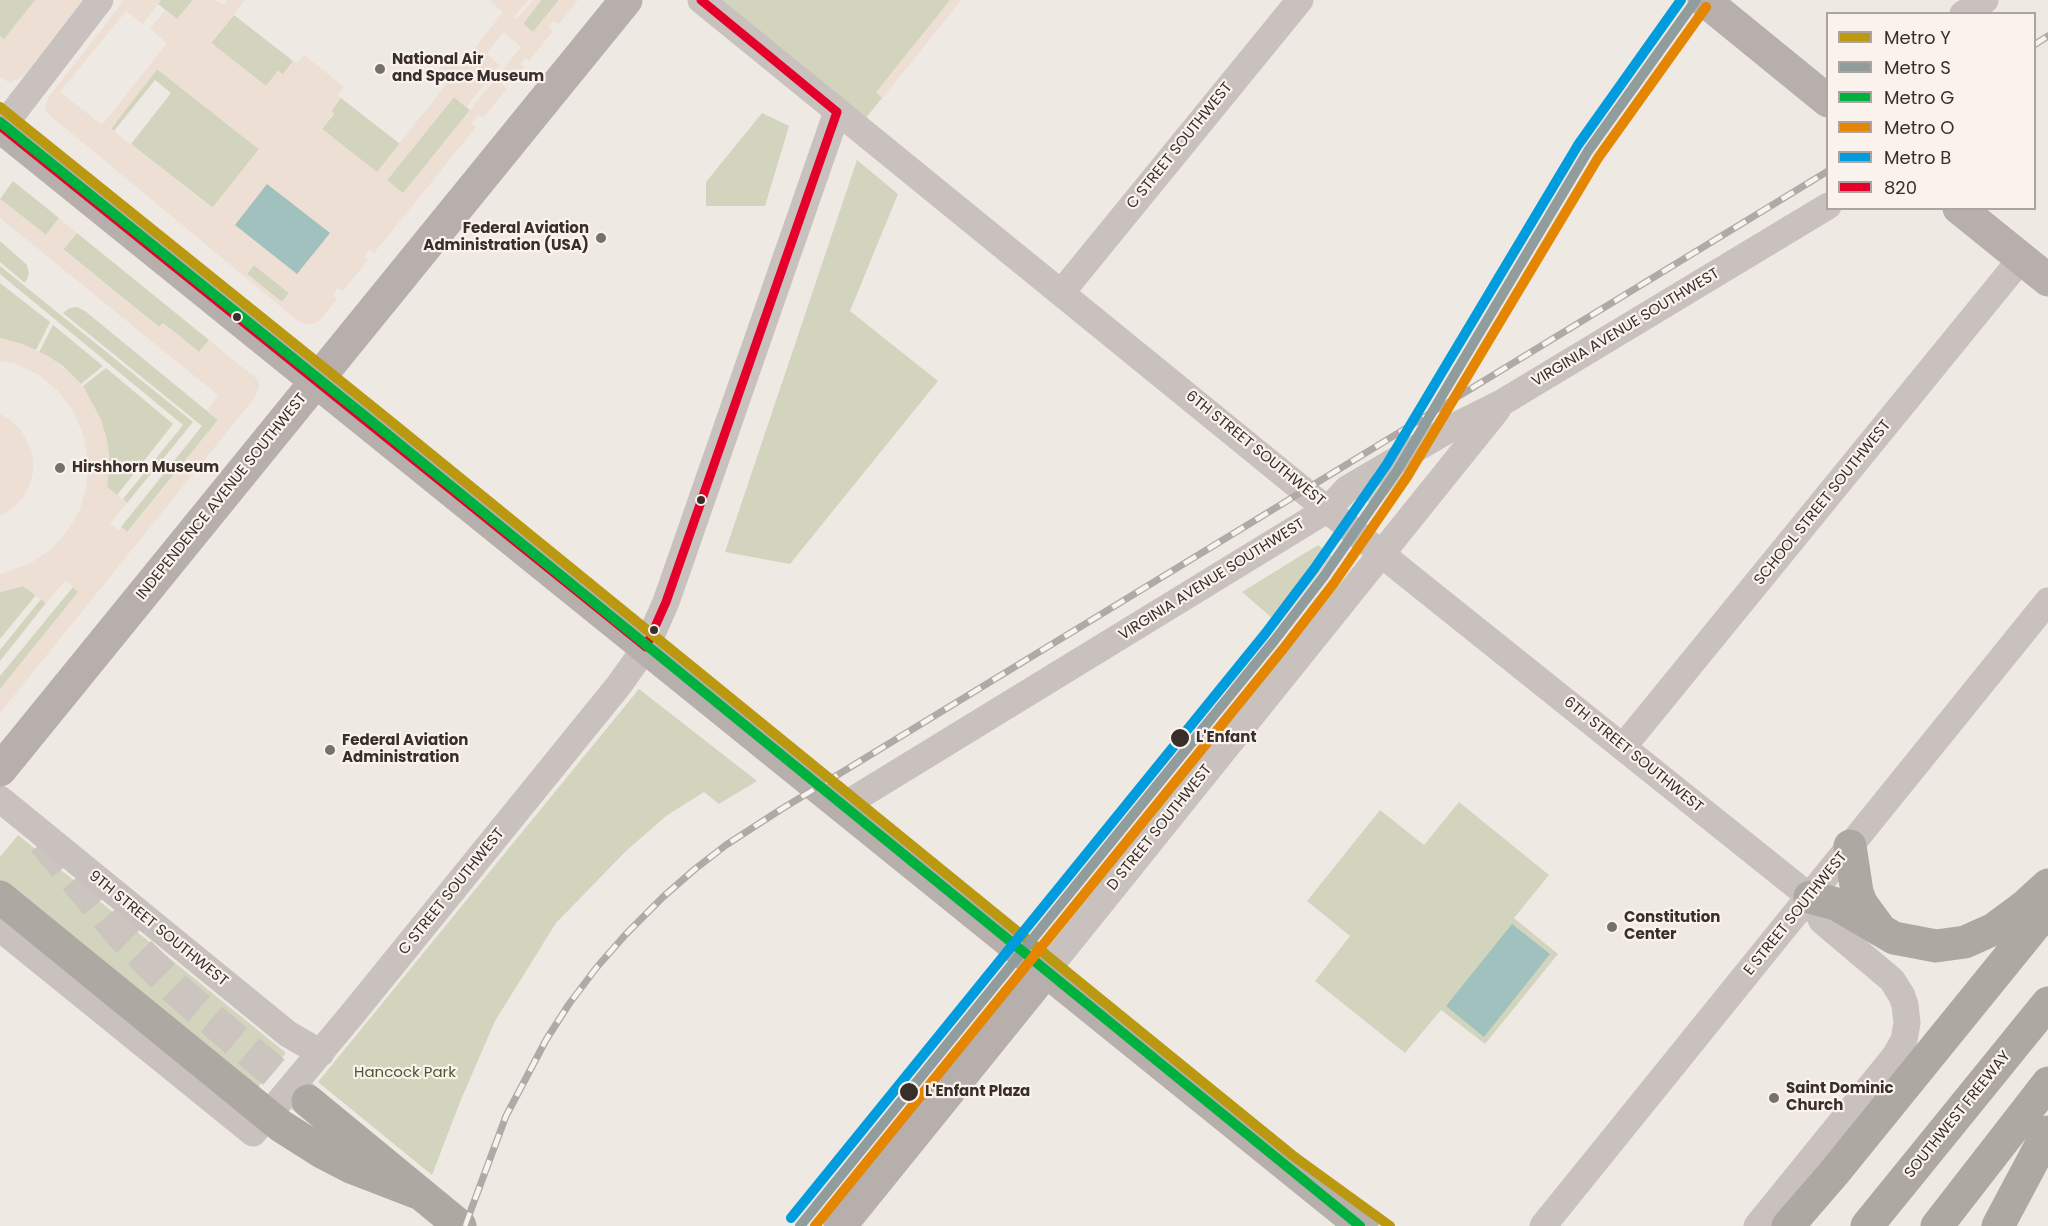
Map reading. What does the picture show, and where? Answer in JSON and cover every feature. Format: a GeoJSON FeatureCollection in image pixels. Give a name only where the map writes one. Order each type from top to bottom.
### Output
{"type":"FeatureCollection","features":[{"type":"Feature","properties":{"kind":"highway"},"geometry":{"type":"LineString","coordinates":[[1850,846],[1855,883],[1861,903],[1884,932]]}},
{"type":"Feature","properties":{"kind":"highway"},"geometry":{"type":"LineString","coordinates":[[1810,897],[1836,904],[1884,932],[1908,942],[1936,946],[1965,942],[1994,929],[2048,885]]}},
{"type":"Feature","properties":{"kind":"highway"},"geometry":{"type":"LineString","coordinates":[[0,897],[281,1126],[351,1167],[421,1194]]}},
{"type":"Feature","properties":{"kind":"highway"},"geometry":{"type":"LineString","coordinates":[[1788,1226],[1833,1174],[2048,909]]}},
{"type":"Feature","properties":{"kind":"highway","name":"SOUTHWEST FREEWAY"},"geometry":{"type":"LineString","coordinates":[[1868,1226],[2048,1003]]}},
{"type":"Feature","properties":{"kind":"highway"},"geometry":{"type":"LineString","coordinates":[[311,1075],[421,1194],[460,1226]]}},
{"type":"Feature","properties":{"kind":"highway"},"geometry":{"type":"LineString","coordinates":[[1937,1226],[2048,1083]]}},
{"type":"Feature","properties":{"kind":"highway"},"geometry":{"type":"LineString","coordinates":[[1998,1226],[2048,1132]]}},
{"type":"Feature","properties":{"kind":"main road","name":"INDEPENDENCE AVENUE SOUTHWEST"},"geometry":{"type":"LineString","coordinates":[[0,770],[626,0]]}},
{"type":"Feature","properties":{"kind":"main road"},"geometry":{"type":"LineString","coordinates":[[1716,4],[1826,98]]}},
{"type":"Feature","properties":{"kind":"main road"},"geometry":{"type":"LineString","coordinates":[[1,128],[1362,1226]]}},
{"type":"Feature","properties":{"kind":"main road"},"geometry":{"type":"LineString","coordinates":[[1961,210],[2048,280]]}},
{"type":"Feature","properties":{"kind":"main road","name":"D STREET SOUTHWEST"},"geometry":{"type":"LineString","coordinates":[[840,1226],[1047,970]]}},
{"type":"Feature","properties":{"kind":"street"},"geometry":{"type":"LineString","coordinates":[[1,128],[100,0]]}},
{"type":"Feature","properties":{"kind":"street","name":"6TH STREET SOUTHWEST"},"geometry":{"type":"LineString","coordinates":[[701,0],[1810,897]]}},
{"type":"Feature","properties":{"kind":"street","name":"C STREET SOUTHWEST"},"geometry":{"type":"LineString","coordinates":[[1061,293],[1300,0]]}},
{"type":"Feature","properties":{"kind":"street"},"geometry":{"type":"LineString","coordinates":[[1966,12],[1985,0]]}},
{"type":"Feature","properties":{"kind":"street","name":"C STREET SOUTHWEST"},"geometry":{"type":"LineString","coordinates":[[0,928],[255,1129],[311,1075],[612,694],[646,647],[666,602],[837,112]]}},
{"type":"Feature","properties":{"kind":"street","name":"VIRGINIA AVENUE SOUTHWEST"},"geometry":{"type":"LineString","coordinates":[[843,806],[1329,509],[1347,489],[1451,428],[1503,402],[1826,207]]}},
{"type":"Feature","properties":{"kind":"street","name":"SCHOOL STREET SOUTHWEST"},"geometry":{"type":"LineString","coordinates":[[1623,747],[2021,259]]}},
{"type":"Feature","properties":{"kind":"street","name":"D STREET SOUTHWEST"},"geometry":{"type":"LineString","coordinates":[[1047,970],[1503,402]]}},
{"type":"Feature","properties":{"kind":"street","name":"E STREET SOUTHWEST"},"geometry":{"type":"LineString","coordinates":[[1543,1226],[2048,601]]}},
{"type":"Feature","properties":{"kind":"street","name":"9TH STREET SOUTHWEST"},"geometry":{"type":"LineString","coordinates":[[0,799],[288,1034],[311,1075]]}},
{"type":"Feature","properties":{"kind":"street"},"geometry":{"type":"LineString","coordinates":[[1757,1226],[1895,1056],[1904,1040],[1907,1023],[1902,996],[1892,980],[1823,922],[1810,897]]}},
{"type":"Feature","properties":{"kind":"green space"},"geometry":{"type":"Polygon","coordinates":[[[0,0],[82,0],[23,76],[10,82],[0,77],[0,0]]]}},
{"type":"Feature","properties":{"kind":"green space"},"geometry":{"type":"Polygon","coordinates":[[[161,0],[193,0],[177,19],[158,4],[161,0]]]}},
{"type":"Feature","properties":{"kind":"green space"},"geometry":{"type":"Polygon","coordinates":[[[541,0],[559,0],[533,32],[523,24],[541,0]]]}},
{"type":"Feature","properties":{"kind":"green space"},"geometry":{"type":"Polygon","coordinates":[[[716,0],[961,0],[865,119],[716,0]]]}},
{"type":"Feature","properties":{"kind":"green space"},"geometry":{"type":"Polygon","coordinates":[[[234,15],[293,61],[283,75],[278,71],[266,86],[211,43],[234,15]]]}},
{"type":"Feature","properties":{"kind":"green space"},"geometry":{"type":"Polygon","coordinates":[[[157,69],[259,149],[213,208],[131,144],[171,93],[155,80],[114,131],[111,128],[157,69]]]}},
{"type":"Feature","properties":{"kind":"green space"},"geometry":{"type":"Polygon","coordinates":[[[454,97],[470,110],[403,194],[387,180],[454,97]]]}},
{"type":"Feature","properties":{"kind":"green space"},"geometry":{"type":"Polygon","coordinates":[[[341,98],[400,144],[377,173],[322,129],[334,114],[331,111],[341,98]]]}},
{"type":"Feature","properties":{"kind":"green space"},"geometry":{"type":"Polygon","coordinates":[[[762,113],[789,126],[765,206],[706,206],[706,182],[762,113]]]}},
{"type":"Feature","properties":{"kind":"green space"},"geometry":{"type":"Polygon","coordinates":[[[857,160],[898,194],[850,311],[938,381],[790,564],[725,552],[857,160]]]}},
{"type":"Feature","properties":{"kind":"green space"},"geometry":{"type":"Polygon","coordinates":[[[13,181],[59,218],[46,235],[0,199],[13,181]]]}},
{"type":"Feature","properties":{"kind":"green space"},"geometry":{"type":"Polygon","coordinates":[[[77,233],[209,340],[199,352],[163,323],[159,327],[63,249],[77,233]]]}},
{"type":"Feature","properties":{"kind":"green space"},"geometry":{"type":"Polygon","coordinates":[[[0,241],[27,265],[29,274],[25,283],[0,262],[0,241]]]}},
{"type":"Feature","properties":{"kind":"green space"},"geometry":{"type":"Polygon","coordinates":[[[254,265],[289,293],[282,302],[247,274],[254,265]]]}},
{"type":"Feature","properties":{"kind":"green space"},"geometry":{"type":"Polygon","coordinates":[[[0,266],[193,422],[127,503],[123,499],[183,425],[0,274],[0,266]]]}},
{"type":"Feature","properties":{"kind":"green space"},"geometry":{"type":"Polygon","coordinates":[[[0,283],[50,322],[36,350],[0,338],[0,283]]]}},
{"type":"Feature","properties":{"kind":"green space"},"geometry":{"type":"Polygon","coordinates":[[[77,307],[85,311],[218,420],[127,532],[121,527],[202,426],[63,313],[70,308],[77,307]]]}},
{"type":"Feature","properties":{"kind":"green space"},"geometry":{"type":"Polygon","coordinates":[[[53,325],[103,366],[81,384],[62,365],[39,352],[53,325]]]}},
{"type":"Feature","properties":{"kind":"green space"},"geometry":{"type":"Polygon","coordinates":[[[106,368],[173,424],[117,495],[107,487],[109,458],[107,441],[101,420],[83,386],[106,368]]]}},
{"type":"Feature","properties":{"kind":"green space"},"geometry":{"type":"Polygon","coordinates":[[[1413,465],[1376,508],[1362,497],[1413,465]]]}},
{"type":"Feature","properties":{"kind":"green space"},"geometry":{"type":"Polygon","coordinates":[[[1318,545],[1332,556],[1279,624],[1242,592],[1318,545]]]}},
{"type":"Feature","properties":{"kind":"green space"},"geometry":{"type":"Polygon","coordinates":[[[23,586],[36,595],[0,639],[0,592],[23,586]]]}},
{"type":"Feature","properties":{"kind":"green space"},"geometry":{"type":"Polygon","coordinates":[[[73,587],[79,592],[0,689],[0,676],[73,587]]]}},
{"type":"Feature","properties":{"kind":"green space"},"geometry":{"type":"Polygon","coordinates":[[[41,599],[46,603],[0,661],[0,650],[41,599]]]}},
{"type":"Feature","properties":{"kind":"green space","name":"Hancock Park"},"geometry":{"type":"Polygon","coordinates":[[[639,689],[757,781],[719,804],[704,792],[666,816],[626,851],[556,923],[495,1021],[432,1175],[318,1082],[639,689]]]}},
{"type":"Feature","properties":{"kind":"green space"},"geometry":{"type":"Polygon","coordinates":[[[1459,802],[1549,875],[1514,918],[1558,954],[1485,1044],[1441,1010],[1405,1053],[1315,981],[1350,936],[1307,901],[1380,810],[1424,845],[1459,802]]]}},
{"type":"Feature","properties":{"kind":"green space"},"geometry":{"type":"Polygon","coordinates":[[[18,835],[286,1053],[256,1090],[0,883],[0,857],[18,835]]]}},
{"type":"Feature","properties":{"kind":"shaded area"},"geometry":{"type":"Polygon","coordinates":[[[35,0],[82,0],[23,76],[10,82],[0,77],[0,36],[4,39],[35,0]]]}},
{"type":"Feature","properties":{"kind":"shaded area"},"geometry":{"type":"Polygon","coordinates":[[[124,0],[161,0],[143,24],[126,11],[60,92],[102,125],[167,43],[150,29],[165,10],[177,19],[193,0],[216,0],[223,5],[227,0],[245,0],[211,43],[266,86],[278,71],[283,74],[293,61],[297,63],[304,55],[344,87],[338,95],[341,98],[331,111],[334,113],[322,129],[377,172],[448,82],[436,72],[449,57],[461,66],[503,12],[491,2],[493,0],[528,0],[514,17],[517,19],[533,0],[541,0],[523,24],[533,32],[559,0],[578,0],[559,24],[554,21],[549,27],[553,31],[529,61],[525,58],[521,64],[524,67],[512,83],[507,79],[502,85],[507,89],[483,118],[478,115],[472,123],[476,127],[374,253],[369,250],[364,257],[368,260],[343,291],[338,288],[333,295],[337,299],[314,324],[298,321],[46,112],[48,98],[124,0]],[[504,32],[486,54],[500,65],[466,107],[454,97],[387,180],[403,193],[521,47],[504,32]],[[157,69],[111,129],[212,208],[259,149],[157,69]],[[254,265],[247,274],[282,302],[289,293],[254,265]]]}},
{"type":"Feature","properties":{"kind":"shaded area"},"geometry":{"type":"Polygon","coordinates":[[[950,0],[961,0],[882,98],[876,92],[950,0]]]}},
{"type":"Feature","properties":{"kind":"shaded area"},"geometry":{"type":"Polygon","coordinates":[[[0,199],[46,235],[59,218],[77,233],[63,250],[159,327],[163,323],[199,352],[209,340],[257,379],[259,385],[256,396],[0,713],[0,689],[78,592],[66,580],[46,603],[23,586],[0,592],[0,574],[29,564],[49,551],[66,533],[79,512],[86,489],[88,463],[84,437],[74,413],[59,392],[39,375],[14,363],[0,361],[0,338],[23,344],[50,357],[84,388],[101,420],[107,441],[109,458],[107,487],[127,503],[110,524],[118,530],[121,527],[128,532],[218,420],[207,410],[218,395],[0,218],[0,199]]]}},
{"type":"Feature","properties":{"kind":"shaded area"},"geometry":{"type":"Polygon","coordinates":[[[0,414],[21,430],[31,449],[33,473],[22,499],[0,516],[0,414]]]}},
{"type":"Feature","properties":{"kind":"water"},"geometry":{"type":"Polygon","coordinates":[[[267,184],[330,233],[297,274],[235,225],[267,184]]]}},
{"type":"Feature","properties":{"kind":"water"},"geometry":{"type":"Polygon","coordinates":[[[1512,924],[1550,954],[1484,1037],[1446,1006],[1512,924]]]}},
{"type":"Feature","properties":{"kind":"tunnel"},"geometry":{"type":"LineString","coordinates":[[44,841],[124,937],[179,992],[308,1101]]}},
{"type":"Feature","properties":{"kind":"railway"},"geometry":{"type":"LineString","coordinates":[[2036,44],[2048,36]]}},
{"type":"Feature","properties":{"kind":"railway"},"geometry":{"type":"LineString","coordinates":[[465,1226],[506,1116],[546,1040],[569,1004],[626,934],[695,869],[726,845],[780,810],[1826,172]]}},
{"type":"Feature","properties":{"kind":"metro line","name":"B"},"geometry":{"type":"LineString","coordinates":[[791,1218],[1265,634],[1314,569],[1387,464],[1578,145],[1681,0]]}},
{"type":"Feature","properties":{"kind":"metro line","name":"S"},"geometry":{"type":"LineString","coordinates":[[800,1226],[1274,641],[1324,576],[1397,471],[1588,151],[1696,0]]}},
{"type":"Feature","properties":{"kind":"metro line","name":"O"},"geometry":{"type":"LineString","coordinates":[[815,1226],[1334,583],[1407,477],[1598,158],[1706,7]]}},
{"type":"Feature","properties":{"kind":"metro line","name":"Y"},"geometry":{"type":"LineString","coordinates":[[0,107],[389,420],[1292,1155],[1390,1226]]}},
{"type":"Feature","properties":{"kind":"metro line","name":"G"},"geometry":{"type":"LineString","coordinates":[[0,122],[1360,1226]]}},
{"type":"Feature","properties":{"kind":"transit line","name":"820"},"geometry":{"type":"LineString","coordinates":[[701,0],[837,112]]}},
{"type":"Feature","properties":{"kind":"transit line","name":"820"},"geometry":{"type":"LineString","coordinates":[[646,647],[666,602],[837,112]]}},
{"type":"Feature","properties":{"kind":"transit line","name":"820"},"geometry":{"type":"LineString","coordinates":[[0,126],[646,647]]}},
{"type":"Feature","properties":{"kind":"place","name":"National Air and Space Museum"},"geometry":{"type":"Point","coordinates":[380,69]}},
{"type":"Feature","properties":{"kind":"place","name":"Federal Aviation Administration (USA)"},"geometry":{"type":"Point","coordinates":[601,238]}},
{"type":"Feature","properties":{"kind":"place","name":"Hirshhorn Museum"},"geometry":{"type":"Point","coordinates":[60,468]}},
{"type":"Feature","properties":{"kind":"place","name":"L'Enfant"},"geometry":{"type":"Point","coordinates":[1180,738]}},
{"type":"Feature","properties":{"kind":"place","name":"Federal Aviation Administration"},"geometry":{"type":"Point","coordinates":[330,750]}},
{"type":"Feature","properties":{"kind":"place","name":"Constitution Center"},"geometry":{"type":"Point","coordinates":[1612,927]}},
{"type":"Feature","properties":{"kind":"place","name":"L'Enfant Plaza"},"geometry":{"type":"Point","coordinates":[909,1092]}},
{"type":"Feature","properties":{"kind":"place","name":"Saint Dominic Church"},"geometry":{"type":"Point","coordinates":[1774,1098]}}]}
